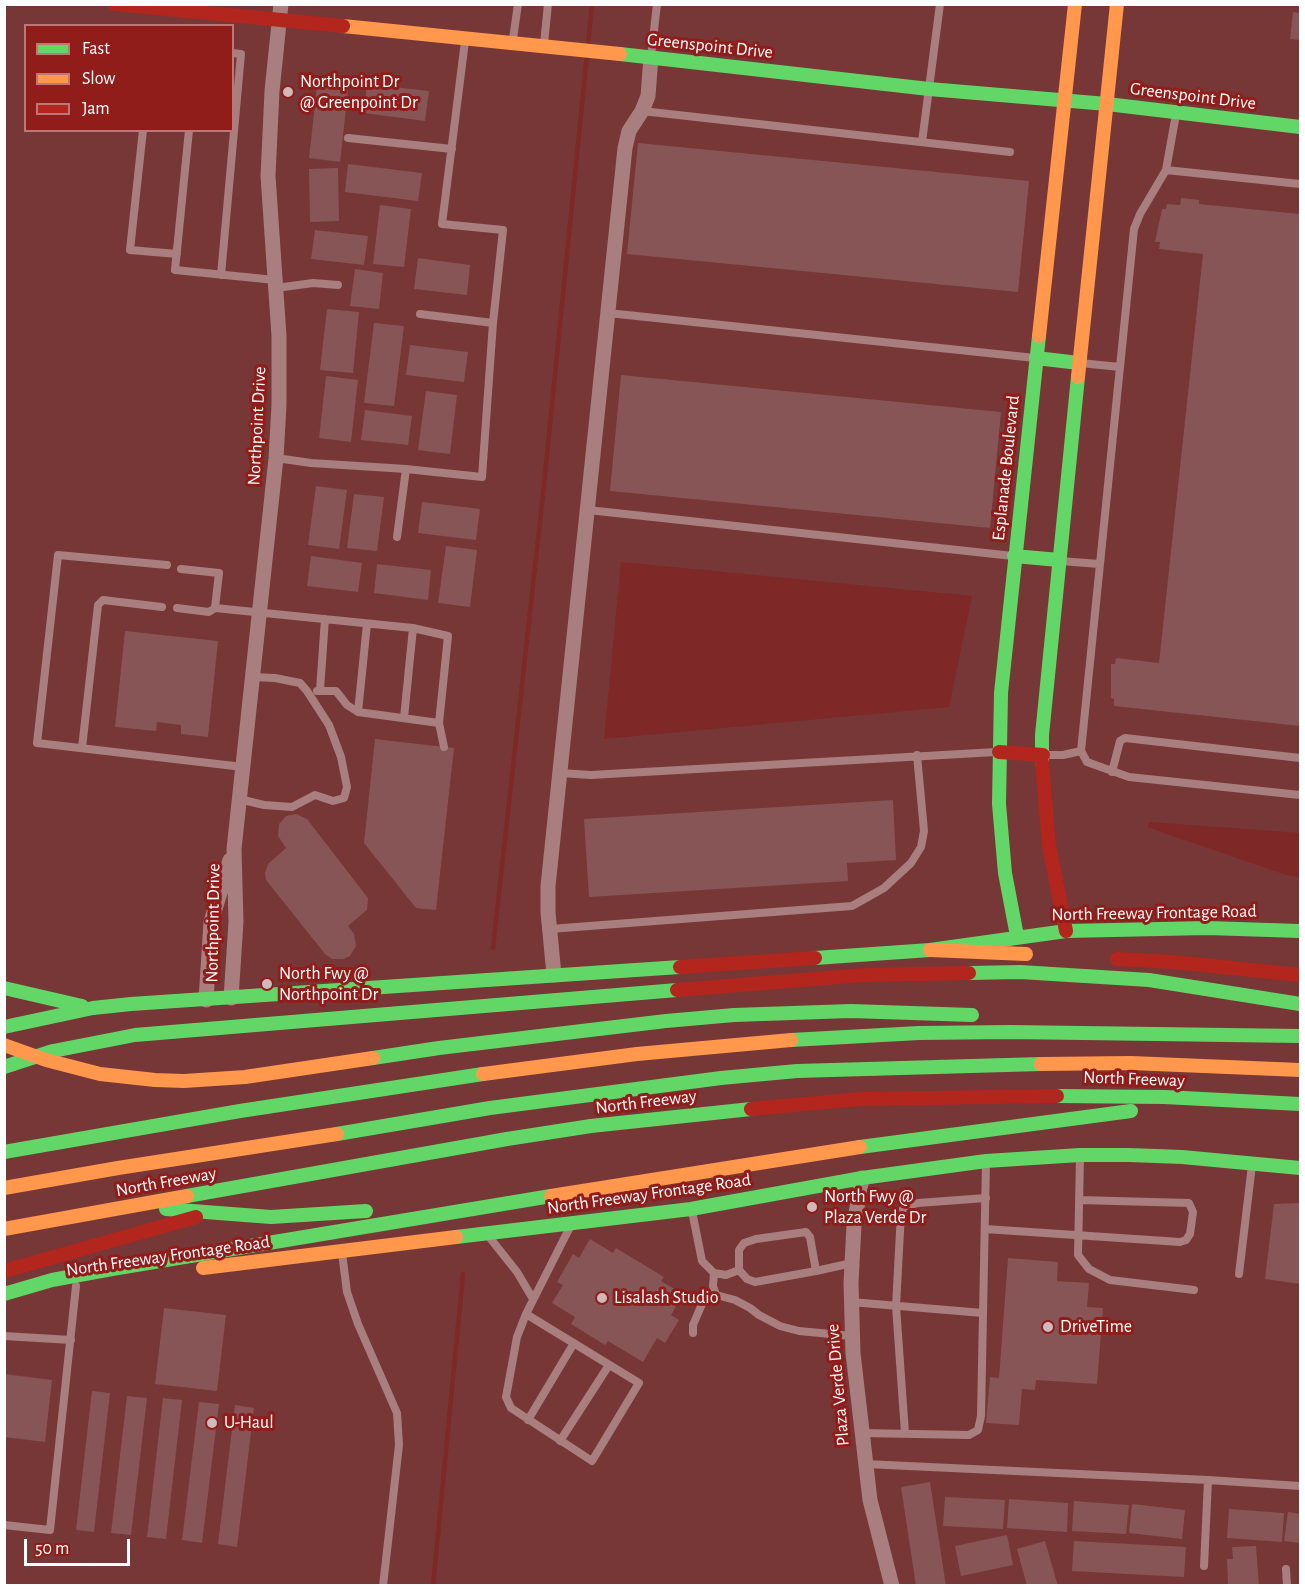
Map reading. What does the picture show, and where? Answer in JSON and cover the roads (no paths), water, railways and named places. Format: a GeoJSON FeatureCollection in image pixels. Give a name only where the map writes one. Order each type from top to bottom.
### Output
{"type":"FeatureCollection","features":[{"type":"Feature","properties":{"kind":"main road","name":"Greenspoint Drive"},"geometry":{"type":"LineString","coordinates":[[115,4],[548,46],[930,89],[1107,104],[1300,127]]}},
{"type":"Feature","properties":{"kind":"main road","name":"Esplanade Boulevard"},"geometry":{"type":"LineString","coordinates":[[1017,936],[1005,873],[999,804],[1000,693],[1075,4]]}},
{"type":"Feature","properties":{"kind":"main road"},"geometry":{"type":"LineString","coordinates":[[1066,931],[1049,846],[1044,806],[1042,735],[1117,4]]}},
{"type":"Feature","properties":{"kind":"main road"},"geometry":{"type":"LineString","coordinates":[[1036,358],[1079,363]]}},
{"type":"Feature","properties":{"kind":"main road"},"geometry":{"type":"LineString","coordinates":[[1014,556],[1059,560]]}},
{"type":"Feature","properties":{"kind":"main road"},"geometry":{"type":"LineString","coordinates":[[999,752],[1042,755]]}},
{"type":"Feature","properties":{"kind":"main road","name":"North Freeway Frontage Road"},"geometry":{"type":"LineString","coordinates":[[4,1027],[93,1008],[131,1004],[930,950],[1017,936],[1066,931],[1207,928],[1300,931]]}},
{"type":"Feature","properties":{"kind":"main road"},"geometry":{"type":"LineString","coordinates":[[930,950],[1042,955]]}},
{"type":"Feature","properties":{"kind":"main road"},"geometry":{"type":"LineString","coordinates":[[1108,958],[1300,975]]}},
{"type":"Feature","properties":{"kind":"main road"},"geometry":{"type":"LineString","coordinates":[[4,1067],[53,1051],[97,1041],[146,1034],[865,975],[1020,972],[1149,980],[1300,1004]]}},
{"type":"Feature","properties":{"kind":"main road"},"geometry":{"type":"LineString","coordinates":[[4,988],[93,1008]]}},
{"type":"Feature","properties":{"kind":"main road"},"geometry":{"type":"LineString","coordinates":[[4,1045],[90,1072],[183,1081],[245,1077],[492,1041],[666,1020],[851,1011],[984,1016]]}},
{"type":"Feature","properties":{"kind":"main road"},"geometry":{"type":"LineString","coordinates":[[1018,1018],[1178,1033]]}},
{"type":"Feature","properties":{"kind":"main road"},"geometry":{"type":"LineString","coordinates":[[4,1152],[240,1111],[494,1072],[704,1047],[843,1036],[919,1033],[1178,1033],[1300,1036]]}},
{"type":"Feature","properties":{"kind":"main road","name":"North Freeway"},"geometry":{"type":"LineString","coordinates":[[4,1188],[118,1168],[271,1146],[490,1108],[732,1077],[850,1068],[1027,1064],[1131,1064],[1300,1070]]}},
{"type":"Feature","properties":{"kind":"main road","name":"North Freeway"},"geometry":{"type":"LineString","coordinates":[[4,1229],[591,1126],[723,1111],[860,1099],[1067,1095],[1300,1104]]}},
{"type":"Feature","properties":{"kind":"main road"},"geometry":{"type":"LineString","coordinates":[[4,1295],[52,1280],[112,1269],[887,1143],[1144,1109],[1261,1101]]}},
{"type":"Feature","properties":{"kind":"main road"},"geometry":{"type":"LineString","coordinates":[[4,1144],[94,1136]]}},
{"type":"Feature","properties":{"kind":"main road"},"geometry":{"type":"LineString","coordinates":[[288,1192],[425,1154]]}},
{"type":"Feature","properties":{"kind":"main road","name":"North Freeway Frontage Road"},"geometry":{"type":"LineString","coordinates":[[4,1295],[174,1271],[691,1209],[862,1178],[986,1161],[1080,1155],[1182,1157],[1300,1168]]}},
{"type":"Feature","properties":{"kind":"main road"},"geometry":{"type":"LineString","coordinates":[[11,1171],[74,1190]]}},
{"type":"Feature","properties":{"kind":"main road"},"geometry":{"type":"LineString","coordinates":[[97,1196],[158,1208],[271,1216],[373,1211],[560,1195]]}},
{"type":"Feature","properties":{"kind":"main road"},"geometry":{"type":"LineString","coordinates":[[4,1271],[254,1201]]}},
{"type":"Feature","properties":{"kind":"street","name":"Northpoint Drive"},"geometry":{"type":"LineString","coordinates":[[231,998],[236,922],[234,849],[276,458],[281,371],[268,176],[272,91],[281,4]]}},
{"type":"Feature","properties":{"kind":"street"},"geometry":{"type":"LineString","coordinates":[[554,975],[549,886],[625,148],[629,131],[642,111],[648,96],[651,57]]}},
{"type":"Feature","properties":{"kind":"street","name":"Northpoint Drive"},"geometry":{"type":"LineString","coordinates":[[206,1000],[211,922],[234,849]]}},
{"type":"Feature","properties":{"kind":"street","name":"Plaza Verde Drive"},"geometry":{"type":"LineString","coordinates":[[862,1178],[854,1225],[852,1336],[870,1500],[892,1586]]}},
{"type":"Feature","properties":{"kind":"lane"},"geometry":{"type":"LineString","coordinates":[[513,43],[518,4]]}},
{"type":"Feature","properties":{"kind":"lane"},"geometry":{"type":"LineString","coordinates":[[548,4],[548,46]]}},
{"type":"Feature","properties":{"kind":"lane"},"geometry":{"type":"LineString","coordinates":[[651,57],[657,4]]}},
{"type":"Feature","properties":{"kind":"lane"},"geometry":{"type":"LineString","coordinates":[[922,142],[940,4]]}},
{"type":"Feature","properties":{"kind":"lane"},"geometry":{"type":"LineString","coordinates":[[276,458],[482,477],[493,323],[503,230],[442,224],[466,38]]}},
{"type":"Feature","properties":{"kind":"lane"},"geometry":{"type":"LineString","coordinates":[[221,275],[242,54],[234,53]]}},
{"type":"Feature","properties":{"kind":"lane"},"geometry":{"type":"LineString","coordinates":[[642,111],[1010,152]]}},
{"type":"Feature","properties":{"kind":"lane"},"geometry":{"type":"LineString","coordinates":[[1176,112],[1166,170],[1140,214],[1134,229],[1081,751],[1087,762],[1129,777],[1300,795]]}},
{"type":"Feature","properties":{"kind":"lane"},"geometry":{"type":"LineString","coordinates":[[143,132],[130,250],[177,254]]}},
{"type":"Feature","properties":{"kind":"lane"},"geometry":{"type":"LineString","coordinates":[[189,132],[175,270],[275,284],[338,285]]}},
{"type":"Feature","properties":{"kind":"lane"},"geometry":{"type":"LineString","coordinates":[[348,138],[452,149]]}},
{"type":"Feature","properties":{"kind":"lane"},"geometry":{"type":"LineString","coordinates":[[1166,170],[1300,184]]}},
{"type":"Feature","properties":{"kind":"lane"},"geometry":{"type":"LineString","coordinates":[[608,313],[1036,358]]}},
{"type":"Feature","properties":{"kind":"lane"},"geometry":{"type":"LineString","coordinates":[[420,314],[493,323]]}},
{"type":"Feature","properties":{"kind":"lane"},"geometry":{"type":"LineString","coordinates":[[1079,363],[1119,367]]}},
{"type":"Feature","properties":{"kind":"lane"},"geometry":{"type":"LineString","coordinates":[[397,537],[406,469]]}},
{"type":"Feature","properties":{"kind":"lane"},"geometry":{"type":"LineString","coordinates":[[588,510],[1014,556]]}},
{"type":"Feature","properties":{"kind":"lane"},"geometry":{"type":"LineString","coordinates":[[167,565],[58,555],[38,744],[243,767]]}},
{"type":"Feature","properties":{"kind":"lane"},"geometry":{"type":"LineString","coordinates":[[1059,560],[1099,564]]}},
{"type":"Feature","properties":{"kind":"lane"},"geometry":{"type":"LineString","coordinates":[[181,568],[219,573],[215,608]]}},
{"type":"Feature","properties":{"kind":"lane"},"geometry":{"type":"LineString","coordinates":[[82,748],[98,605],[103,600],[162,607]]}},
{"type":"Feature","properties":{"kind":"lane"},"geometry":{"type":"LineString","coordinates":[[177,608],[209,612],[215,608],[259,612],[413,628],[448,636],[440,723],[444,747]]}},
{"type":"Feature","properties":{"kind":"lane"},"geometry":{"type":"LineString","coordinates":[[320,690],[325,619]]}},
{"type":"Feature","properties":{"kind":"lane"},"geometry":{"type":"LineString","coordinates":[[358,712],[367,624]]}},
{"type":"Feature","properties":{"kind":"lane"},"geometry":{"type":"LineString","coordinates":[[404,718],[413,628]]}},
{"type":"Feature","properties":{"kind":"lane"},"geometry":{"type":"LineString","coordinates":[[239,799],[264,805],[292,807],[315,795],[333,801],[344,798],[347,787],[341,757],[329,726],[300,683],[275,678],[252,677]]}},
{"type":"Feature","properties":{"kind":"lane"},"geometry":{"type":"LineString","coordinates":[[310,695],[320,690],[336,691],[347,705],[358,712],[440,723]]}},
{"type":"Feature","properties":{"kind":"lane"},"geometry":{"type":"LineString","coordinates":[[1112,772],[1120,741],[1125,738],[1300,758]]}},
{"type":"Feature","properties":{"kind":"lane"},"geometry":{"type":"LineString","coordinates":[[1042,755],[1063,755],[1081,751]]}},
{"type":"Feature","properties":{"kind":"lane"},"geometry":{"type":"LineString","coordinates":[[560,773],[591,775],[999,752]]}},
{"type":"Feature","properties":{"kind":"lane"},"geometry":{"type":"LineString","coordinates":[[550,928],[852,906],[884,888],[911,863],[921,847],[924,831],[917,755]]}},
{"type":"Feature","properties":{"kind":"lane"},"geometry":{"type":"LineString","coordinates":[[1080,1155],[1078,1255],[1089,1269],[1110,1280],[1194,1290]]}},
{"type":"Feature","properties":{"kind":"lane"},"geometry":{"type":"LineString","coordinates":[[861,1433],[969,1435],[978,1430],[981,1416],[986,1161]]}},
{"type":"Feature","properties":{"kind":"lane"},"geometry":{"type":"LineString","coordinates":[[1239,1274],[1252,1162]]}},
{"type":"Feature","properties":{"kind":"lane"},"geometry":{"type":"LineString","coordinates":[[905,1433],[896,1306],[901,1213],[904,1207],[918,1203],[986,1198]]}},
{"type":"Feature","properties":{"kind":"lane"},"geometry":{"type":"LineString","coordinates":[[985,1229],[1180,1242],[1186,1240],[1190,1234],[1193,1212],[1189,1203],[1079,1200]]}},
{"type":"Feature","properties":{"kind":"lane"},"geometry":{"type":"LineString","coordinates":[[691,1209],[702,1261],[714,1272],[726,1275],[739,1270]]}},
{"type":"Feature","properties":{"kind":"lane"},"geometry":{"type":"LineString","coordinates":[[526,1314],[639,1383],[592,1461],[511,1408],[506,1396],[517,1337],[526,1314],[533,1299],[571,1224]]}},
{"type":"Feature","properties":{"kind":"lane"},"geometry":{"type":"LineString","coordinates":[[816,1271],[810,1237],[806,1232],[744,1243],[739,1250],[739,1270],[747,1279],[755,1282],[816,1271],[852,1263]]}},
{"type":"Feature","properties":{"kind":"lane"},"geometry":{"type":"LineString","coordinates":[[488,1234],[517,1272],[533,1299]]}},
{"type":"Feature","properties":{"kind":"lane"},"geometry":{"type":"LineString","coordinates":[[342,1252],[347,1293],[396,1413],[399,1445],[383,1586]]}},
{"type":"Feature","properties":{"kind":"lane"},"geometry":{"type":"LineString","coordinates":[[714,1272],[713,1286],[716,1294]]}},
{"type":"Feature","properties":{"kind":"lane"},"geometry":{"type":"LineString","coordinates":[[4,1525],[50,1530],[76,1286]]}},
{"type":"Feature","properties":{"kind":"lane"},"geometry":{"type":"LineString","coordinates":[[693,1333],[693,1325],[702,1304],[716,1294]]}},
{"type":"Feature","properties":{"kind":"lane"},"geometry":{"type":"LineString","coordinates":[[716,1294],[735,1300],[759,1316],[780,1326],[852,1336]]}},
{"type":"Feature","properties":{"kind":"lane"},"geometry":{"type":"LineString","coordinates":[[851,1302],[983,1313]]}},
{"type":"Feature","properties":{"kind":"lane"},"geometry":{"type":"LineString","coordinates":[[4,1336],[71,1340]]}},
{"type":"Feature","properties":{"kind":"lane"},"geometry":{"type":"LineString","coordinates":[[528,1420],[574,1343]]}},
{"type":"Feature","properties":{"kind":"lane"},"geometry":{"type":"LineString","coordinates":[[561,1441],[609,1365]]}},
{"type":"Feature","properties":{"kind":"lane"},"geometry":{"type":"LineString","coordinates":[[865,1464],[1300,1486]]}},
{"type":"Feature","properties":{"kind":"lane"},"geometry":{"type":"LineString","coordinates":[[1204,1566],[1208,1480]]}},
{"type":"Feature","properties":{"kind":"lane"},"geometry":{"type":"LineString","coordinates":[[1286,1569],[1287,1586]]}},
{"type":"Feature","properties":{"kind":"waterway"},"geometry":{"type":"LineString","coordinates":[[588,44],[592,4]]}},
{"type":"Feature","properties":{"kind":"waterway"},"geometry":{"type":"LineString","coordinates":[[493,948],[544,485],[587,55]]}},
{"type":"Feature","properties":{"kind":"waterway"},"geometry":{"type":"LineString","coordinates":[[433,1586],[463,1274]]}},
{"type":"Feature","properties":{"kind":"place","name":"Northpoint Dr @ Greenpoint Dr"},"geometry":{"type":"Point","coordinates":[288,92]}},
{"type":"Feature","properties":{"kind":"place","name":"North Fwy @ Northpoint Dr"},"geometry":{"type":"Point","coordinates":[267,984]}},
{"type":"Feature","properties":{"kind":"place","name":"North Fwy @ Plaza Verde Dr"},"geometry":{"type":"Point","coordinates":[812,1207]}},
{"type":"Feature","properties":{"kind":"place","name":"Lisalash Studio"},"geometry":{"type":"Point","coordinates":[602,1298]}},
{"type":"Feature","properties":{"kind":"place","name":"DriveTime"},"geometry":{"type":"Point","coordinates":[1048,1327]}},
{"type":"Feature","properties":{"kind":"place","name":"U-Haul"},"geometry":{"type":"Point","coordinates":[212,1423]}}]}
